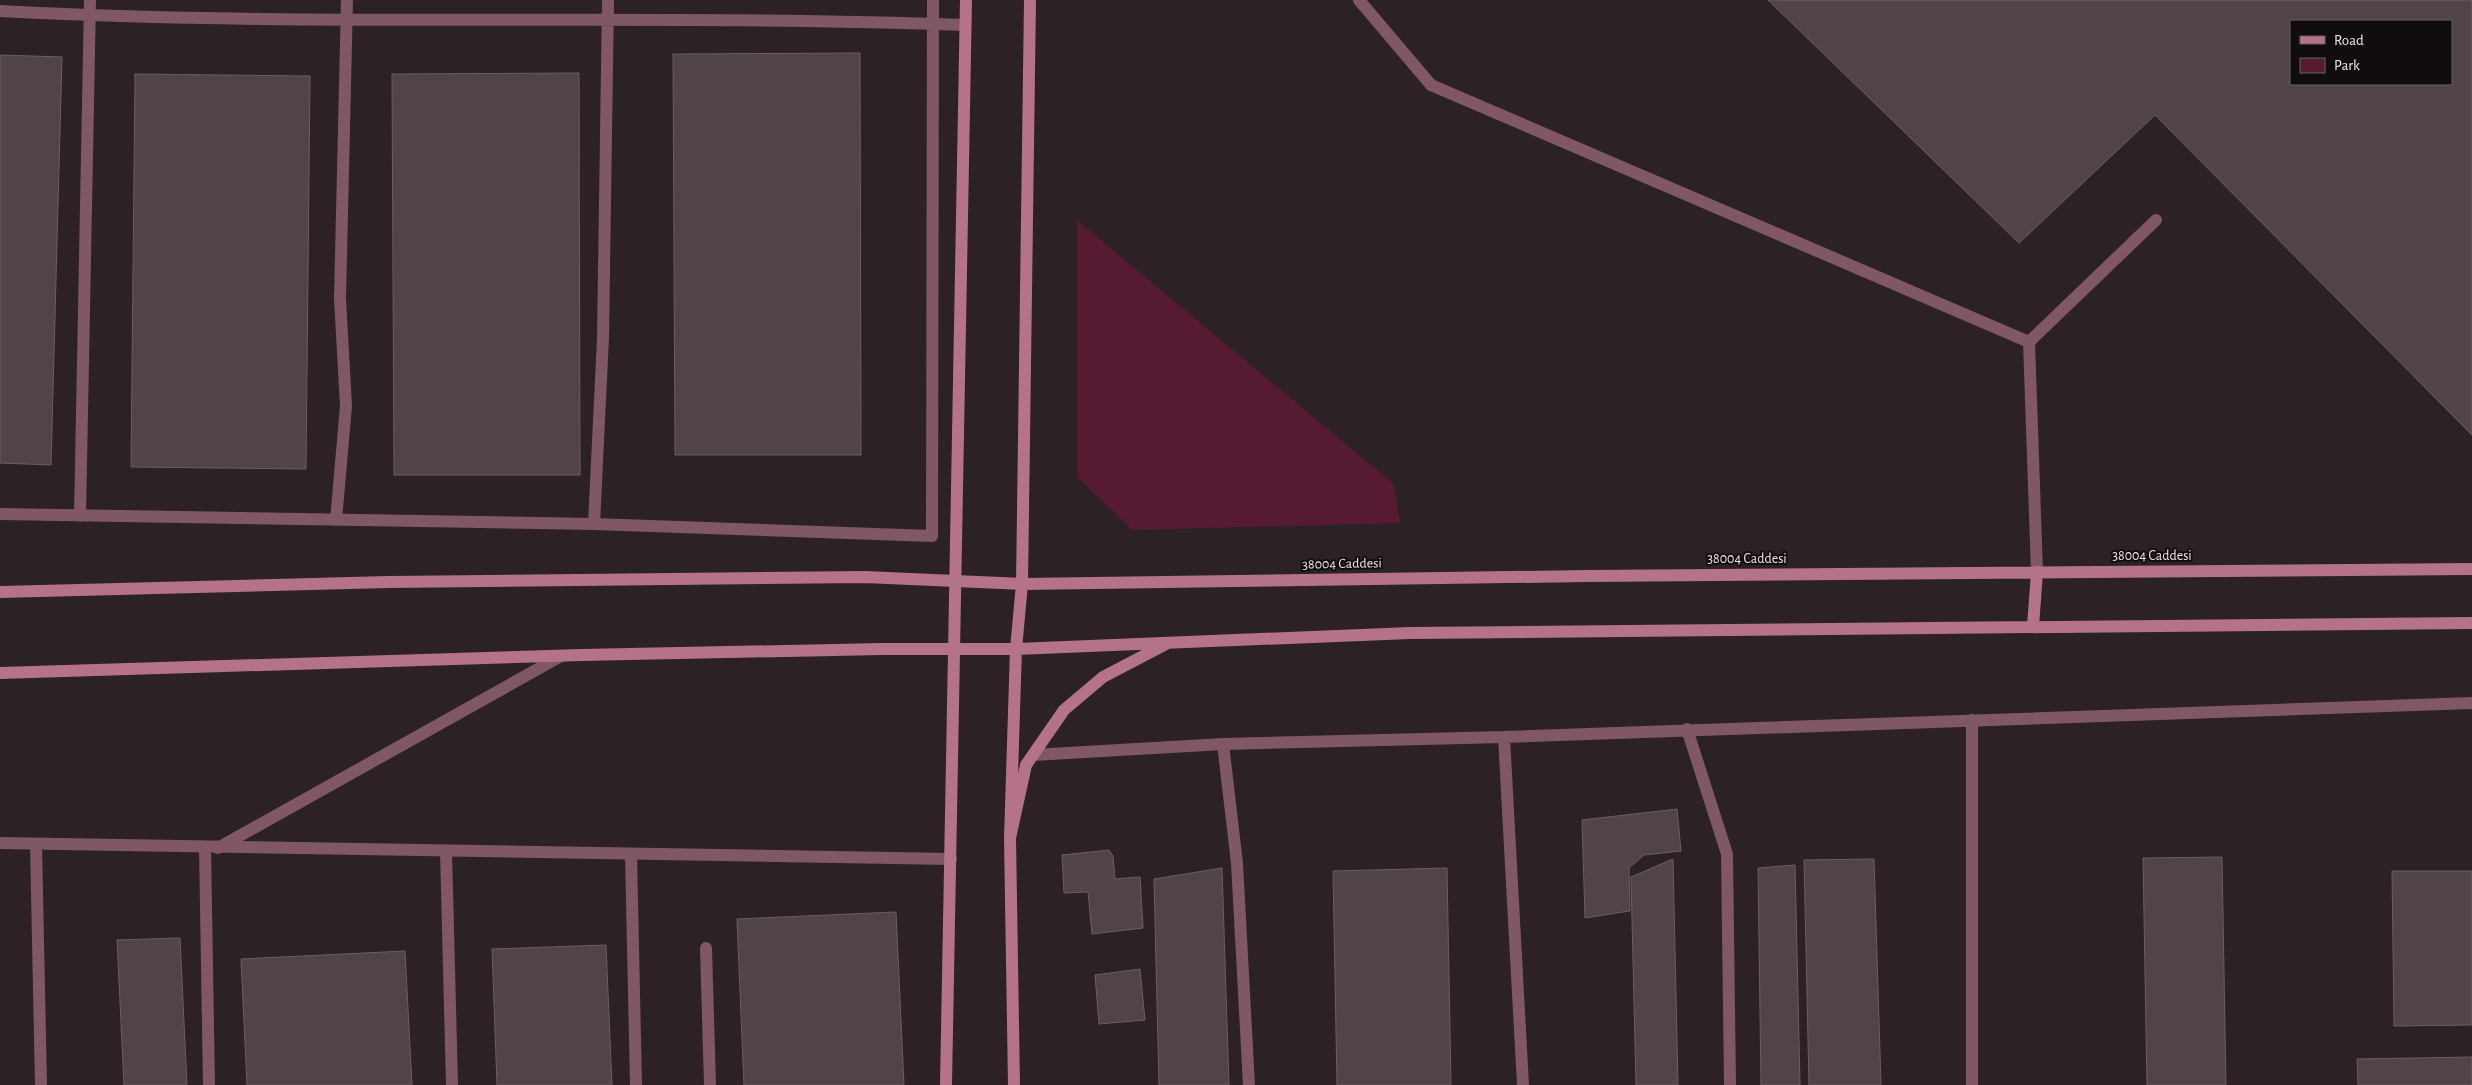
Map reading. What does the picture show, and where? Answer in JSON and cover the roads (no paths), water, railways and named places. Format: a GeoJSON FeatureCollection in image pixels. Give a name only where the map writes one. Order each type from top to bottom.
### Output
{"type":"FeatureCollection","features":[{"type":"Feature","properties":{"kind":"street"},"geometry":{"type":"LineString","coordinates":[[80,516],[90,0]]}},
{"type":"Feature","properties":{"kind":"street"},"geometry":{"type":"LineString","coordinates":[[336,520],[346,406],[340,299],[347,0]]}},
{"type":"Feature","properties":{"kind":"street"},"geometry":{"type":"LineString","coordinates":[[594,524],[603,338],[608,0]]}},
{"type":"Feature","properties":{"kind":"street"},"geometry":{"type":"LineString","coordinates":[[0,514],[594,524],[932,536],[933,0]]}},
{"type":"Feature","properties":{"kind":"street"},"geometry":{"type":"LineString","coordinates":[[946,1085],[966,0]]}},
{"type":"Feature","properties":{"kind":"street"},"geometry":{"type":"LineString","coordinates":[[1014,1085],[1010,838],[1016,649],[1022,584],[1030,0]]}},
{"type":"Feature","properties":{"kind":"street"},"geometry":{"type":"LineString","coordinates":[[1359,0],[1431,85],[2029,342]]}},
{"type":"Feature","properties":{"kind":"street"},"geometry":{"type":"LineString","coordinates":[[0,11],[90,16],[347,19],[608,19],[965,25]]}},
{"type":"Feature","properties":{"kind":"street"},"geometry":{"type":"LineString","coordinates":[[2033,626],[2037,572],[2029,342],[2156,220]]}},
{"type":"Feature","properties":{"kind":"street","name":"38004 Caddesi"},"geometry":{"type":"LineString","coordinates":[[0,592],[388,582],[835,577],[1022,584],[1607,576],[2472,569]]}},
{"type":"Feature","properties":{"kind":"street"},"geometry":{"type":"LineString","coordinates":[[0,673],[562,656],[1016,649],[1410,633],[2472,623]]}},
{"type":"Feature","properties":{"kind":"street"},"geometry":{"type":"LineString","coordinates":[[1010,838],[1026,764],[1064,710],[1103,676],[1171,642]]}},
{"type":"Feature","properties":{"kind":"street"},"geometry":{"type":"LineString","coordinates":[[218,848],[562,656]]}},
{"type":"Feature","properties":{"kind":"street"},"geometry":{"type":"LineString","coordinates":[[1033,755],[1223,744],[1504,737],[1687,729],[2472,703]]}},
{"type":"Feature","properties":{"kind":"street"},"geometry":{"type":"LineString","coordinates":[[1972,720],[1972,1085]]}},
{"type":"Feature","properties":{"kind":"street"},"geometry":{"type":"LineString","coordinates":[[1687,729],[1727,854],[1730,1085]]}},
{"type":"Feature","properties":{"kind":"street"},"geometry":{"type":"LineString","coordinates":[[1504,737],[1523,1085]]}},
{"type":"Feature","properties":{"kind":"street"},"geometry":{"type":"LineString","coordinates":[[1223,744],[1237,863],[1249,1085]]}},
{"type":"Feature","properties":{"kind":"street"},"geometry":{"type":"LineString","coordinates":[[0,843],[951,859]]}},
{"type":"Feature","properties":{"kind":"street"},"geometry":{"type":"LineString","coordinates":[[36,844],[41,1085]]}},
{"type":"Feature","properties":{"kind":"street"},"geometry":{"type":"LineString","coordinates":[[205,847],[209,1085]]}},
{"type":"Feature","properties":{"kind":"street"},"geometry":{"type":"LineString","coordinates":[[446,851],[452,1085]]}},
{"type":"Feature","properties":{"kind":"street"},"geometry":{"type":"LineString","coordinates":[[631,854],[636,1085]]}},
{"type":"Feature","properties":{"kind":"street"},"geometry":{"type":"LineString","coordinates":[[706,948],[710,1085]]}}]}
